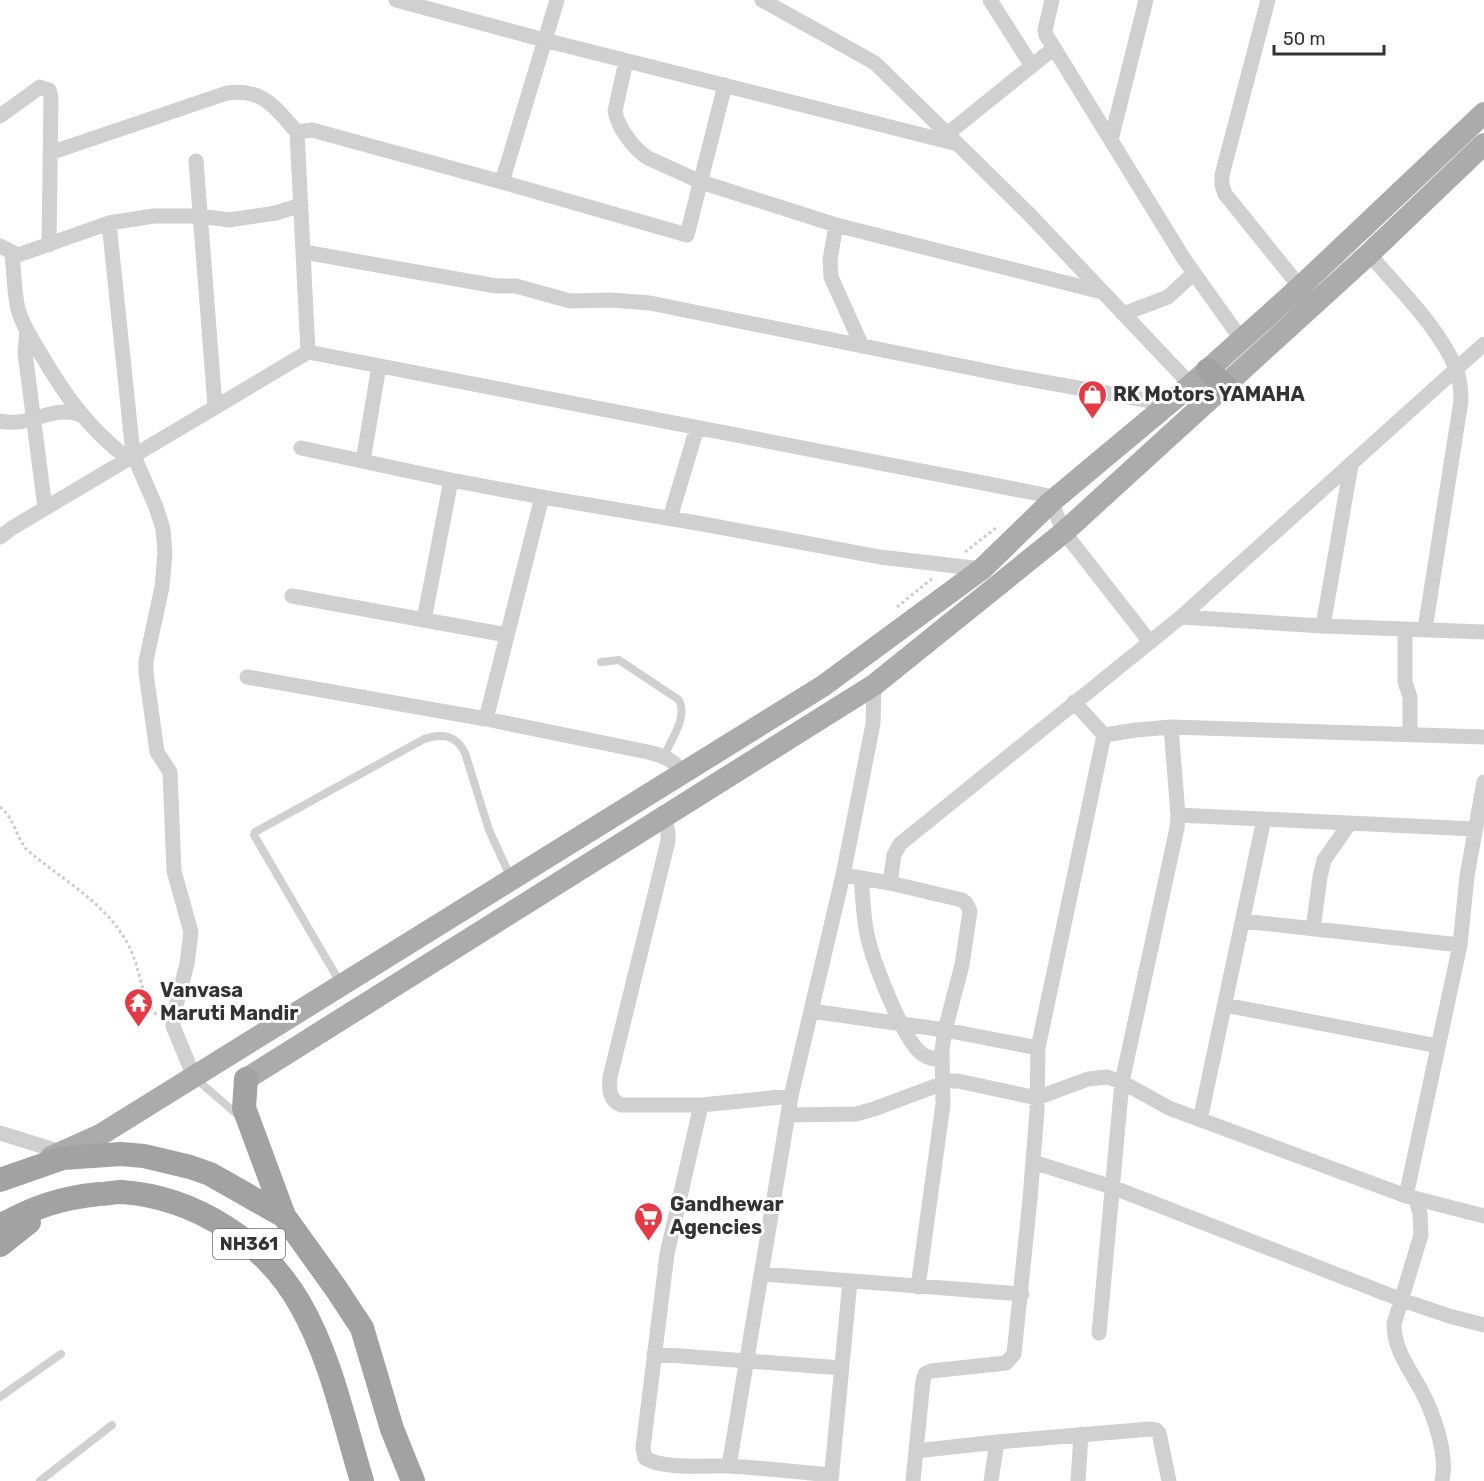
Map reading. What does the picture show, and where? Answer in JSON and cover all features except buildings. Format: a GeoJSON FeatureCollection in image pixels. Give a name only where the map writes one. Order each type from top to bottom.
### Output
{"type":"FeatureCollection","features":[{"type":"Feature","properties":{"kind":"highway"},"geometry":{"type":"LineString","coordinates":[[1200,377],[1225,387]]}},
{"type":"Feature","properties":{"kind":"highway"},"geometry":{"type":"LineString","coordinates":[[246,1079],[244,1108],[284,1216],[363,1328],[392,1429],[413,1481]]}},
{"type":"Feature","properties":{"kind":"highway"},"geometry":{"type":"LineString","coordinates":[[0,1180],[63,1158],[120,1154],[144,1156],[210,1174],[284,1216]]}},
{"type":"Feature","properties":{"kind":"highway","name":"NH361"},"geometry":{"type":"LineString","coordinates":[[0,1226],[27,1210],[70,1197],[120,1192],[162,1199],[202,1213],[243,1239],[276,1269],[300,1303],[319,1341],[362,1481]]}},
{"type":"Feature","properties":{"kind":"highway"},"geometry":{"type":"LineString","coordinates":[[0,1245],[24,1227],[48,1204]]}},
{"type":"Feature","properties":{"kind":"main road"},"geometry":{"type":"LineString","coordinates":[[0,1180],[100,1135],[823,686],[982,569],[1051,502],[1200,377],[1300,287],[1484,113]]}},
{"type":"Feature","properties":{"kind":"main road"},"geometry":{"type":"LineString","coordinates":[[246,1079],[874,685],[1064,532],[1369,254],[1484,144]]}},
{"type":"Feature","properties":{"kind":"street"},"geometry":{"type":"LineString","coordinates":[[396,0],[544,40],[951,139]]}},
{"type":"Feature","properties":{"kind":"street"},"geometry":{"type":"LineString","coordinates":[[502,182],[557,0]]}},
{"type":"Feature","properties":{"kind":"street"},"geometry":{"type":"LineString","coordinates":[[762,0],[875,63],[1028,213],[1124,314],[1200,377]]}},
{"type":"Feature","properties":{"kind":"street"},"geometry":{"type":"LineString","coordinates":[[990,0],[1032,66]]}},
{"type":"Feature","properties":{"kind":"street"},"geometry":{"type":"LineString","coordinates":[[1052,0],[1045,30],[1046,35],[1194,273],[1241,339]]}},
{"type":"Feature","properties":{"kind":"street"},"geometry":{"type":"LineString","coordinates":[[1111,140],[1146,0]]}},
{"type":"Feature","properties":{"kind":"street"},"geometry":{"type":"LineString","coordinates":[[1268,0],[1222,175],[1222,185],[1225,194],[1300,287]]}},
{"type":"Feature","properties":{"kind":"street"},"geometry":{"type":"LineString","coordinates":[[951,139],[1054,48]]}},
{"type":"Feature","properties":{"kind":"street"},"geometry":{"type":"LineString","coordinates":[[626,60],[615,111],[621,128],[641,153],[701,182],[836,225],[1102,292]]}},
{"type":"Feature","properties":{"kind":"street"},"geometry":{"type":"LineString","coordinates":[[297,132],[312,130],[687,235],[725,85]]}},
{"type":"Feature","properties":{"kind":"street"},"geometry":{"type":"LineString","coordinates":[[0,116],[40,87],[48,90],[51,96],[48,245]]}},
{"type":"Feature","properties":{"kind":"street"},"geometry":{"type":"LineString","coordinates":[[50,153],[227,93],[237,91],[257,94],[267,100],[297,132],[308,352]]}},
{"type":"Feature","properties":{"kind":"street"},"geometry":{"type":"LineString","coordinates":[[195,161],[215,406]]}},
{"type":"Feature","properties":{"kind":"street"},"geometry":{"type":"LineString","coordinates":[[130,456],[105,440],[81,415],[49,368],[27,330],[18,308],[6,250],[24,254],[109,224],[154,216],[200,216],[229,220],[276,213],[302,205]]}},
{"type":"Feature","properties":{"kind":"street"},"geometry":{"type":"LineString","coordinates":[[109,224],[130,456],[156,507],[163,529],[165,553],[162,587],[146,661],[146,673],[157,752],[170,772],[174,871],[191,932],[187,964],[174,1013],[173,1026],[194,1077]]}},
{"type":"Feature","properties":{"kind":"street"},"geometry":{"type":"LineString","coordinates":[[836,225],[830,260],[831,277],[862,346]]}},
{"type":"Feature","properties":{"kind":"street"},"geometry":{"type":"LineString","coordinates":[[304,252],[496,286],[516,286],[570,301],[611,300],[650,303],[1016,377],[1168,404]]}},
{"type":"Feature","properties":{"kind":"street"},"geometry":{"type":"LineString","coordinates":[[1369,254],[1428,324],[1446,350],[1456,369],[1460,387],[1461,401],[1425,629]]}},
{"type":"Feature","properties":{"kind":"street"},"geometry":{"type":"LineString","coordinates":[[1124,314],[1168,297],[1194,273]]}},
{"type":"Feature","properties":{"kind":"street"},"geometry":{"type":"LineString","coordinates":[[27,330],[25,353],[45,508]]}},
{"type":"Feature","properties":{"kind":"street"},"geometry":{"type":"LineString","coordinates":[[890,883],[894,855],[900,844],[1181,617],[1484,344]]}},
{"type":"Feature","properties":{"kind":"street"},"geometry":{"type":"LineString","coordinates":[[0,537],[130,456],[308,352],[697,429],[1035,491],[1045,495],[1051,502],[1064,532],[1150,642]]}},
{"type":"Feature","properties":{"kind":"street"},"geometry":{"type":"LineString","coordinates":[[363,461],[380,366]]}},
{"type":"Feature","properties":{"kind":"street"},"geometry":{"type":"LineString","coordinates":[[0,421],[24,422],[64,411],[81,415]]}},
{"type":"Feature","properties":{"kind":"street"},"geometry":{"type":"LineString","coordinates":[[670,518],[697,429]]}},
{"type":"Feature","properties":{"kind":"street"},"geometry":{"type":"LineString","coordinates":[[301,448],[542,497],[880,557],[982,569]]}},
{"type":"Feature","properties":{"kind":"street"},"geometry":{"type":"LineString","coordinates":[[1323,626],[1352,465]]}},
{"type":"Feature","properties":{"kind":"street"},"geometry":{"type":"LineString","coordinates":[[424,620],[451,480]]}},
{"type":"Feature","properties":{"kind":"street"},"geometry":{"type":"LineString","coordinates":[[486,719],[542,497]]}},
{"type":"Feature","properties":{"kind":"street"},"geometry":{"type":"LineString","coordinates":[[292,596],[507,634]]}},
{"type":"Feature","properties":{"kind":"street"},"geometry":{"type":"LineString","coordinates":[[1181,617],[1323,626],[1484,632]]}},
{"type":"Feature","properties":{"kind":"street"},"geometry":{"type":"LineString","coordinates":[[1405,629],[1405,682],[1410,697],[1410,735]]}},
{"type":"Feature","properties":{"kind":"street"},"geometry":{"type":"LineString","coordinates":[[247,677],[486,719],[664,756],[676,763],[683,773]]}},
{"type":"Feature","properties":{"kind":"street"},"geometry":{"type":"LineString","coordinates":[[729,1466],[791,1096],[843,875],[873,724],[874,685]]}},
{"type":"Feature","properties":{"kind":"street"},"geometry":{"type":"LineString","coordinates":[[1074,702],[1104,735]]}},
{"type":"Feature","properties":{"kind":"street"},"geometry":{"type":"LineString","coordinates":[[1099,1334],[1122,1082],[1177,828],[1171,727]]}},
{"type":"Feature","properties":{"kind":"street"},"geometry":{"type":"LineString","coordinates":[[1104,735],[1171,727],[1484,737]]}},
{"type":"Feature","properties":{"kind":"street"},"geometry":{"type":"LineString","coordinates":[[913,1481],[925,1374],[931,1371],[1006,1363],[1014,1354],[1022,1294],[1033,1162],[1038,1048],[1104,735]]}},
{"type":"Feature","properties":{"kind":"street"},"geometry":{"type":"LineString","coordinates":[[1442,1481],[1444,1463],[1434,1420],[1422,1392],[1396,1345],[1394,1324],[1421,1235],[1411,1198],[1438,1046],[1460,945],[1467,876],[1484,782]]}},
{"type":"Feature","properties":{"kind":"street"},"geometry":{"type":"LineString","coordinates":[[1178,815],[1475,829]]}},
{"type":"Feature","properties":{"kind":"street"},"geometry":{"type":"LineString","coordinates":[[664,816],[668,842],[609,1086],[611,1096],[614,1102],[621,1105],[701,1105],[791,1096]]}},
{"type":"Feature","properties":{"kind":"street"},"geometry":{"type":"LineString","coordinates":[[1200,1120],[1264,819]]}},
{"type":"Feature","properties":{"kind":"street"},"geometry":{"type":"LineString","coordinates":[[1313,929],[1324,860],[1350,823]]}},
{"type":"Feature","properties":{"kind":"street"},"geometry":{"type":"LineString","coordinates":[[843,875],[890,883],[962,900],[970,910],[963,964],[945,1030],[942,1059],[943,1104],[918,1287]]}},
{"type":"Feature","properties":{"kind":"street"},"geometry":{"type":"LineString","coordinates":[[861,878],[866,931],[870,947],[901,1024],[920,1052],[926,1057],[942,1059]]}},
{"type":"Feature","properties":{"kind":"street"},"geometry":{"type":"LineString","coordinates":[[1243,921],[1460,945]]}},
{"type":"Feature","properties":{"kind":"street"},"geometry":{"type":"LineString","coordinates":[[1225,1005],[1438,1046]]}},
{"type":"Feature","properties":{"kind":"street"},"geometry":{"type":"LineString","coordinates":[[811,1011],[945,1030],[1038,1048]]}},
{"type":"Feature","properties":{"kind":"street"},"geometry":{"type":"LineString","coordinates":[[788,1115],[856,1114],[943,1083],[958,1081],[1037,1098],[1098,1077],[1122,1082],[1169,1108],[1411,1198],[1484,1216]]}},
{"type":"Feature","properties":{"kind":"street"},"geometry":{"type":"LineString","coordinates":[[701,1105],[667,1254],[643,1448],[645,1458],[664,1464],[729,1466],[832,1478],[850,1281]]}},
{"type":"Feature","properties":{"kind":"street"},"geometry":{"type":"LineString","coordinates":[[0,1133],[61,1152]]}},
{"type":"Feature","properties":{"kind":"street"},"geometry":{"type":"LineString","coordinates":[[1033,1162],[1112,1187],[1402,1300],[1484,1325]]}},
{"type":"Feature","properties":{"kind":"street"},"geometry":{"type":"LineString","coordinates":[[761,1274],[1022,1294]]}},
{"type":"Feature","properties":{"kind":"street"},"geometry":{"type":"LineString","coordinates":[[654,1354],[842,1368]]}},
{"type":"Feature","properties":{"kind":"street"},"geometry":{"type":"LineString","coordinates":[[916,1451],[1150,1429],[1156,1430],[1169,1481]]}},
{"type":"Feature","properties":{"kind":"street"},"geometry":{"type":"LineString","coordinates":[[1078,1481],[1081,1434]]}},
{"type":"Feature","properties":{"kind":"street"},"geometry":{"type":"LineString","coordinates":[[991,1481],[997,1442]]}},
{"type":"Feature","properties":{"kind":"lane"},"geometry":{"type":"LineString","coordinates":[[601,662],[619,660],[680,700],[683,706],[682,715],[664,756]]}},
{"type":"Feature","properties":{"kind":"lane"},"geometry":{"type":"LineString","coordinates":[[341,985],[254,835],[255,831],[424,739],[444,735],[460,743],[465,753],[489,830],[512,879]]}},
{"type":"Feature","properties":{"kind":"lane"},"geometry":{"type":"LineString","coordinates":[[194,1077],[251,1127]]}},
{"type":"Feature","properties":{"kind":"lane"},"geometry":{"type":"LineString","coordinates":[[0,1397],[61,1354]]}},
{"type":"Feature","properties":{"kind":"lane"},"geometry":{"type":"LineString","coordinates":[[40,1481],[112,1425]]}},
{"type":"Feature","properties":{"kind":"path"},"geometry":{"type":"LineString","coordinates":[[0,807],[8,814],[21,843],[109,917],[121,932],[134,957],[151,1008],[155,1014],[173,1026]]}},
{"type":"Feature","properties":{"kind":"place","name":"RK Motors YAMAHA"},"geometry":{"type":"Point","coordinates":[1092,420]}},
{"type":"Feature","properties":{"kind":"place","name":"Vanvasa Maruti Mandir"},"geometry":{"type":"Point","coordinates":[139,1028]}},
{"type":"Feature","properties":{"kind":"place","name":"Gandhewar Agencies"},"geometry":{"type":"Point","coordinates":[649,1242]}}]}
